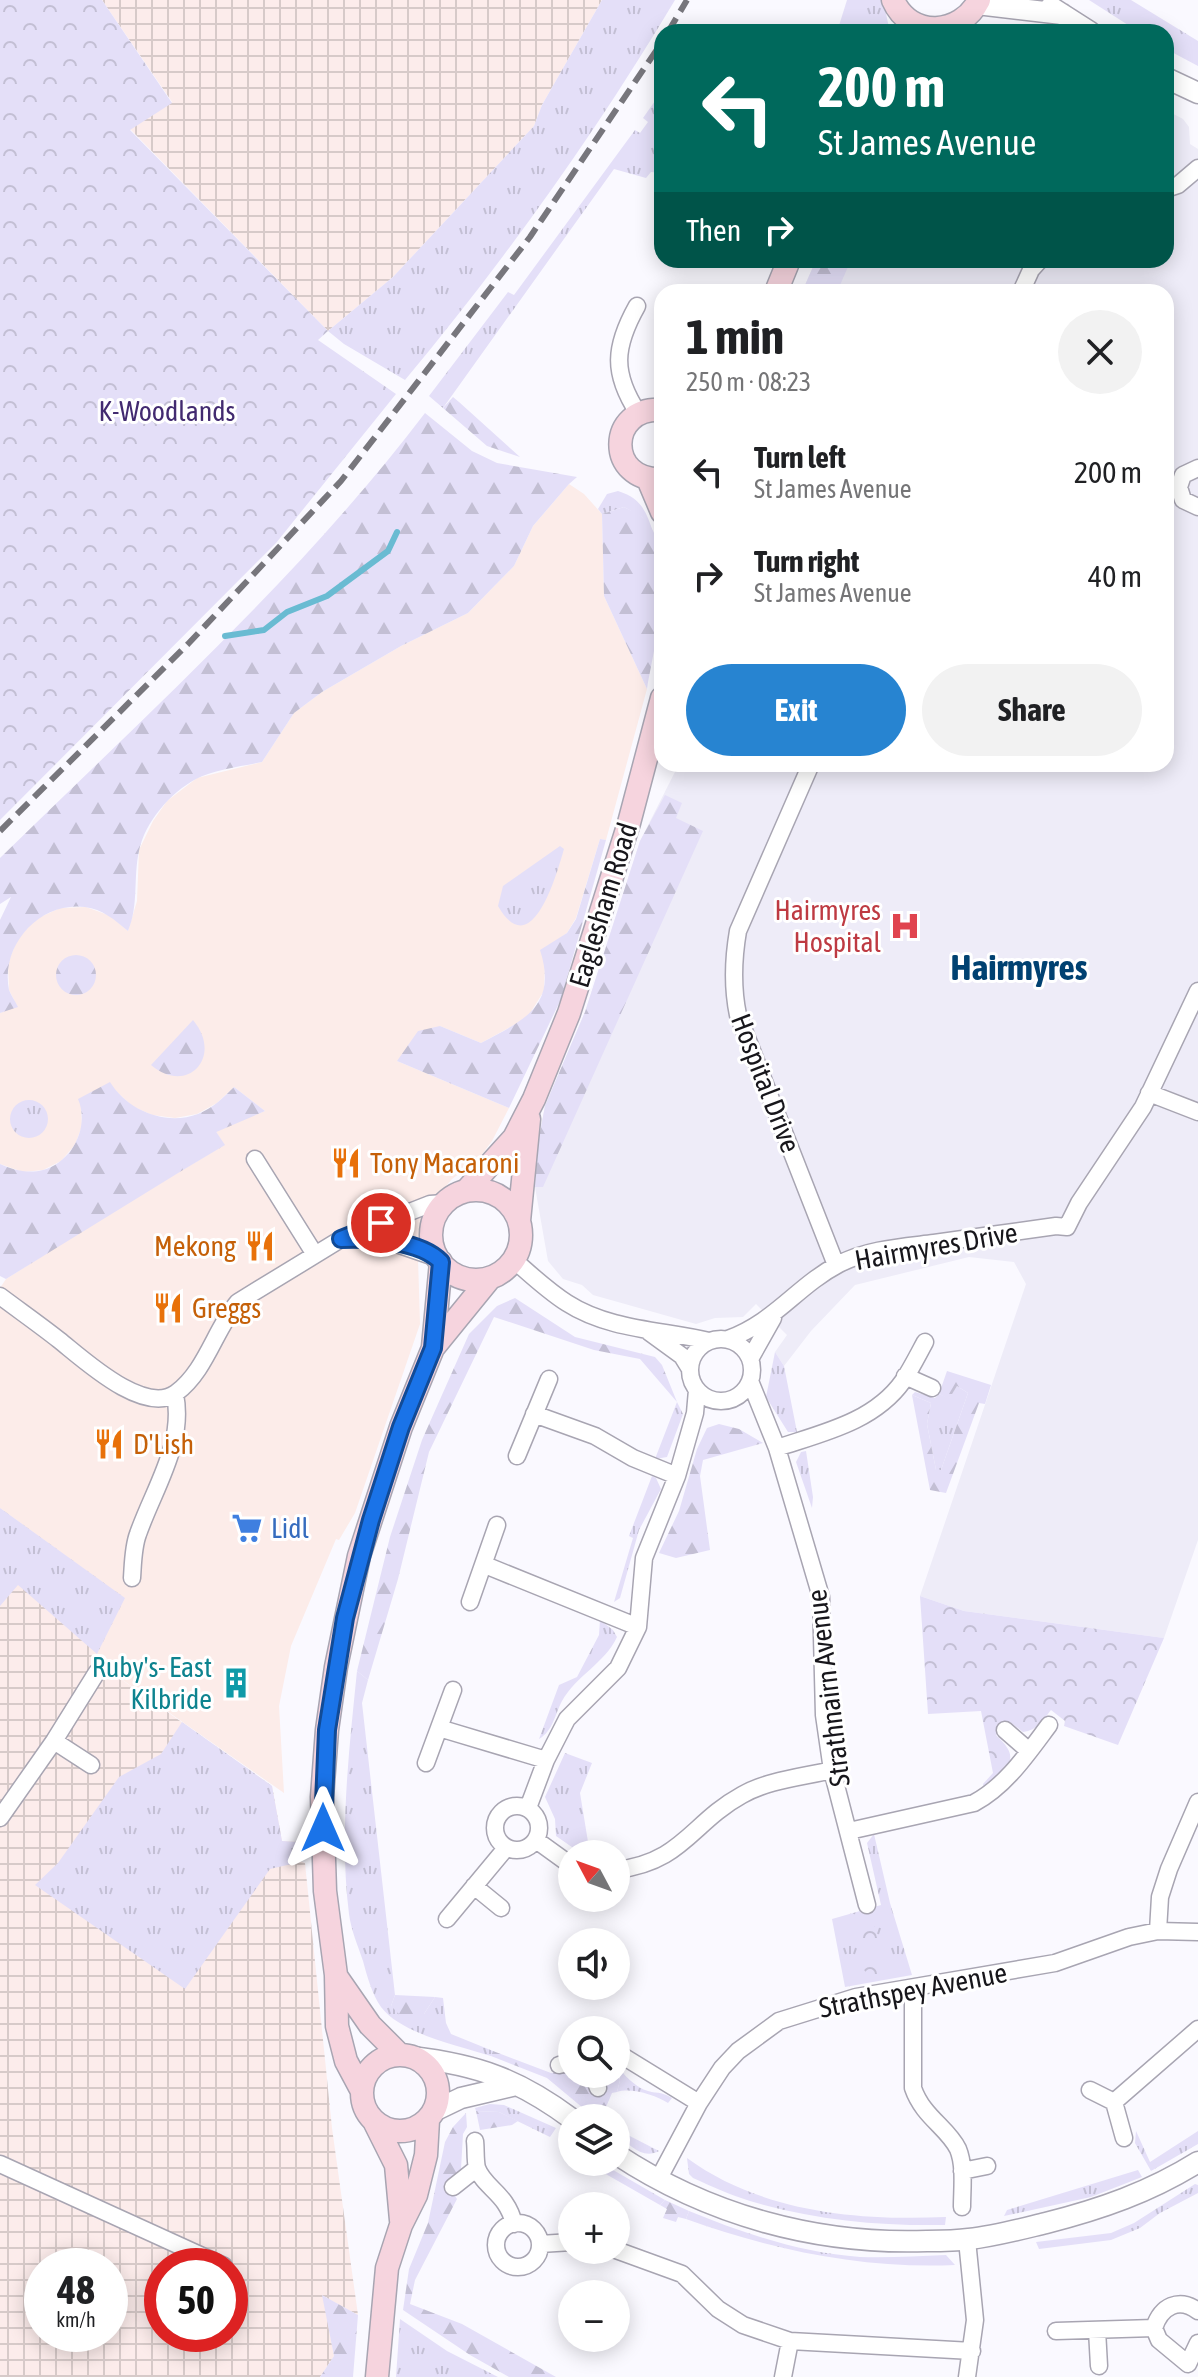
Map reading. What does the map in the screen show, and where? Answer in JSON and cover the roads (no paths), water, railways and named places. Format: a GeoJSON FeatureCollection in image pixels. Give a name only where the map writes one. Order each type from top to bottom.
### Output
{"type":"FeatureCollection","features":[{"type":"Feature","properties":{"kind":"main road"},"geometry":{"type":"LineString","coordinates":[[955,24],[961,22],[978,2]]}},
{"type":"Feature","properties":{"kind":"main road"},"geometry":{"type":"LineString","coordinates":[[654,411],[623,430],[621,452],[631,470],[654,479]]}},
{"type":"Feature","properties":{"kind":"main road","name":"Eaglesham Road"},"geometry":{"type":"LineString","coordinates":[[466,1191],[514,1138],[569,1013],[601,918],[654,728]]}},
{"type":"Feature","properties":{"kind":"main road","name":"Eaglesham Road"},"geometry":{"type":"LineString","coordinates":[[519,1221],[530,1107]]}},
{"type":"Feature","properties":{"kind":"main road"},"geometry":{"type":"LineString","coordinates":[[479,1190],[503,1199],[519,1221],[521,1234],[514,1260],[490,1278],[475,1280],[447,1270],[431,1243],[431,1228],[436,1213],[444,1203],[466,1191],[479,1190]]}},
{"type":"Feature","properties":{"kind":"main road"},"geometry":{"type":"LineString","coordinates":[[433,1348],[439,1260]]}},
{"type":"Feature","properties":{"kind":"main road"},"geometry":{"type":"LineString","coordinates":[[401,2225],[396,2165],[368,2114],[362,2091],[346,2061],[337,2026],[336,1975],[325,1891],[322,1797],[327,1730],[359,1556],[401,1427],[433,1348],[490,1278]]}},
{"type":"Feature","properties":{"kind":"main road"},"geometry":{"type":"LineString","coordinates":[[336,1975],[370,2025],[406,2056],[430,2069],[439,2090],[431,2115],[426,2155],[416,2195],[401,2225],[387,2268],[377,2377]]}},
{"type":"Feature","properties":{"kind":"main road"},"geometry":{"type":"LineString","coordinates":[[362,2091],[364,2080],[378,2061],[406,2056]]}},
{"type":"Feature","properties":{"kind":"main road"},"geometry":{"type":"LineString","coordinates":[[375,2123],[397,2132],[408,2131],[431,2115]]}},
{"type":"Feature","properties":{"kind":"street"},"geometry":{"type":"LineString","coordinates":[[1041,0],[1078,24]]}},
{"type":"Feature","properties":{"kind":"street"},"geometry":{"type":"LineString","coordinates":[[978,2],[1062,14]]}},
{"type":"Feature","properties":{"kind":"street"},"geometry":{"type":"LineString","coordinates":[[1174,82],[1198,93]]}},
{"type":"Feature","properties":{"kind":"street"},"geometry":{"type":"LineString","coordinates":[[1174,186],[1198,168]]}},
{"type":"Feature","properties":{"kind":"street"},"geometry":{"type":"LineString","coordinates":[[637,306],[618,352],[620,377],[654,409]]}},
{"type":"Feature","properties":{"kind":"street"},"geometry":{"type":"LineString","coordinates":[[1198,468],[1183,475],[1179,487],[1183,500],[1198,507]]}},
{"type":"Feature","properties":{"kind":"street","name":"Hospital Drive"},"geometry":{"type":"LineString","coordinates":[[808,772],[738,931],[733,991],[738,1015],[836,1265]]}},
{"type":"Feature","properties":{"kind":"street"},"geometry":{"type":"LineString","coordinates":[[1198,991],[1149,1093],[1198,1112]]}},
{"type":"Feature","properties":{"kind":"street","name":"Hairmyres Drive"},"geometry":{"type":"LineString","coordinates":[[728,1339],[749,1332],[775,1314],[809,1282],[836,1265],[874,1251],[1067,1227],[1149,1093]]}},
{"type":"Feature","properties":{"kind":"street"},"geometry":{"type":"LineString","coordinates":[[255,1159],[314,1253]]}},
{"type":"Feature","properties":{"kind":"street"},"geometry":{"type":"LineString","coordinates":[[0,1296],[120,1385],[138,1394],[161,1398],[175,1394],[195,1373],[238,1302],[341,1239],[430,1204],[444,1203]]}},
{"type":"Feature","properties":{"kind":"street"},"geometry":{"type":"LineString","coordinates":[[341,1239],[379,1238],[439,1260]]}},
{"type":"Feature","properties":{"kind":"street"},"geometry":{"type":"LineString","coordinates":[[514,1260],[568,1304],[603,1319],[648,1331],[709,1341],[728,1339],[744,1349],[750,1359]]}},
{"type":"Feature","properties":{"kind":"street","name":"Hairmyres Drive"},"geometry":{"type":"LineString","coordinates":[[750,1359],[775,1314]]}},
{"type":"Feature","properties":{"kind":"street"},"geometry":{"type":"LineString","coordinates":[[648,1331],[682,1356],[690,1369],[692,1381],[704,1396],[725,1401],[768,1428]]}},
{"type":"Feature","properties":{"kind":"street"},"geometry":{"type":"LineString","coordinates":[[690,1369],[695,1354],[709,1341]]}},
{"type":"Feature","properties":{"kind":"street"},"geometry":{"type":"LineString","coordinates":[[777,1448],[849,1424],[886,1398],[905,1376],[925,1342]]}},
{"type":"Feature","properties":{"kind":"street","name":"Strathnairn Avenue"},"geometry":{"type":"LineString","coordinates":[[750,1359],[750,1381],[777,1448],[821,1597],[824,1715],[832,1770],[867,1905]]}},
{"type":"Feature","properties":{"kind":"street"},"geometry":{"type":"LineString","coordinates":[[905,1376],[932,1388]]}},
{"type":"Feature","properties":{"kind":"street"},"geometry":{"type":"LineString","coordinates":[[517,1456],[549,1379]]}},
{"type":"Feature","properties":{"kind":"street"},"geometry":{"type":"LineString","coordinates":[[690,1434],[725,1401],[743,1392],[750,1381]]}},
{"type":"Feature","properties":{"kind":"street"},"geometry":{"type":"LineString","coordinates":[[528,1808],[546,1760],[567,1719],[618,1668],[638,1627],[644,1558],[677,1476],[690,1434],[697,1390]]}},
{"type":"Feature","properties":{"kind":"street"},"geometry":{"type":"LineString","coordinates":[[132,1578],[136,1537],[173,1448],[178,1423],[175,1394]]}},
{"type":"Feature","properties":{"kind":"street"},"geometry":{"type":"LineString","coordinates":[[534,1414],[595,1436],[633,1458],[677,1476]]}},
{"type":"Feature","properties":{"kind":"street"},"geometry":{"type":"LineString","coordinates":[[470,1602],[497,1525]]}},
{"type":"Feature","properties":{"kind":"street"},"geometry":{"type":"LineString","coordinates":[[485,1565],[638,1627]]}},
{"type":"Feature","properties":{"kind":"street"},"geometry":{"type":"LineString","coordinates":[[0,1818],[97,1672]]}},
{"type":"Feature","properties":{"kind":"street"},"geometry":{"type":"LineString","coordinates":[[426,1763],[453,1690]]}},
{"type":"Feature","properties":{"kind":"street"},"geometry":{"type":"LineString","coordinates":[[849,1831],[974,1803],[995,1789],[1049,1725]]}},
{"type":"Feature","properties":{"kind":"street"},"geometry":{"type":"LineString","coordinates":[[439,1728],[546,1760]]}},
{"type":"Feature","properties":{"kind":"street"},"geometry":{"type":"LineString","coordinates":[[1005,1730],[1029,1751]]}},
{"type":"Feature","properties":{"kind":"street"},"geometry":{"type":"LineString","coordinates":[[54,1741],[91,1765]]}},
{"type":"Feature","properties":{"kind":"street"},"geometry":{"type":"LineString","coordinates":[[630,1868],[645,1866],[681,1845],[742,1795],[832,1770]]}},
{"type":"Feature","properties":{"kind":"street"},"geometry":{"type":"LineString","coordinates":[[1158,1931],[1160,1897],[1198,1802]]}},
{"type":"Feature","properties":{"kind":"street"},"geometry":{"type":"LineString","coordinates":[[510,1806],[528,1808],[539,1821],[536,1840],[525,1849],[506,1848],[496,1837],[494,1829],[498,1815],[510,1806]]}},
{"type":"Feature","properties":{"kind":"street"},"geometry":{"type":"LineString","coordinates":[[536,1840],[558,1856]]}},
{"type":"Feature","properties":{"kind":"street"},"geometry":{"type":"LineString","coordinates":[[447,1919],[506,1848]]}},
{"type":"Feature","properties":{"kind":"street"},"geometry":{"type":"LineString","coordinates":[[474,1886],[501,1908]]}},
{"type":"Feature","properties":{"kind":"street","name":"Strathspey Avenue"},"geometry":{"type":"LineString","coordinates":[[658,2180],[699,2103],[730,2060],[779,2021],[856,1997],[1055,1963],[1103,1945],[1158,1931],[1198,1932]]}},
{"type":"Feature","properties":{"kind":"street"},"geometry":{"type":"LineString","coordinates":[[913,1988],[913,2088],[918,2103],[957,2149],[962,2171],[962,2207]]}},
{"type":"Feature","properties":{"kind":"street"},"geometry":{"type":"LineString","coordinates":[[1114,2102],[1198,2029]]}},
{"type":"Feature","properties":{"kind":"street"},"geometry":{"type":"LineString","coordinates":[[406,2056],[458,2062],[489,2071],[531,2091],[558,2109]]}},
{"type":"Feature","properties":{"kind":"street"},"geometry":{"type":"LineString","coordinates":[[630,2061],[699,2103]]}},
{"type":"Feature","properties":{"kind":"street"},"geometry":{"type":"LineString","coordinates":[[431,2115],[461,2098],[516,2085]]}},
{"type":"Feature","properties":{"kind":"street"},"geometry":{"type":"LineString","coordinates":[[1090,2090],[1114,2102],[1124,2138]]}},
{"type":"Feature","properties":{"kind":"street"},"geometry":{"type":"LineString","coordinates":[[475,2141],[477,2168],[502,2197],[514,2224]]}},
{"type":"Feature","properties":{"kind":"street"},"geometry":{"type":"LineString","coordinates":[[630,2163],[658,2180],[744,2217],[795,2231],[896,2242],[967,2240],[1100,2209],[1156,2187],[1198,2162]]}},
{"type":"Feature","properties":{"kind":"street"},"geometry":{"type":"LineString","coordinates":[[0,2164],[184,2248]]}},
{"type":"Feature","properties":{"kind":"street"},"geometry":{"type":"LineString","coordinates":[[962,2171],[987,2166]]}},
{"type":"Feature","properties":{"kind":"street"},"geometry":{"type":"LineString","coordinates":[[453,2187],[477,2168]]}},
{"type":"Feature","properties":{"kind":"street"},"geometry":{"type":"LineString","coordinates":[[514,2224],[529,2226],[538,2236],[540,2244],[538,2255],[528,2265],[521,2267],[507,2264],[498,2254],[497,2240],[504,2228],[514,2224]]}},
{"type":"Feature","properties":{"kind":"street"},"geometry":{"type":"LineString","coordinates":[[967,2240],[975,2320],[967,2377]]}},
{"type":"Feature","properties":{"kind":"street"},"geometry":{"type":"LineString","coordinates":[[540,2244],[558,2243]]}},
{"type":"Feature","properties":{"kind":"street"},"geometry":{"type":"LineString","coordinates":[[630,2255],[682,2274],[718,2309],[743,2325],[790,2341],[972,2351]]}},
{"type":"Feature","properties":{"kind":"street"},"geometry":{"type":"LineString","coordinates":[[1197,2309],[1181,2303],[1169,2306],[1161,2310],[1154,2328],[1159,2340],[1190,2370],[1198,2343]]}},
{"type":"Feature","properties":{"kind":"street"},"geometry":{"type":"LineString","coordinates":[[1056,2331],[1154,2328]]}},
{"type":"Feature","properties":{"kind":"street"},"geometry":{"type":"LineString","coordinates":[[1097,2330],[1099,2366]]}},
{"type":"Feature","properties":{"kind":"street"},"geometry":{"type":"LineString","coordinates":[[783,2377],[790,2341]]}},
{"type":"Feature","properties":{"kind":"waterway"},"geometry":{"type":"LineString","coordinates":[[225,636],[264,630],[287,612],[327,596],[388,551],[397,532]]}},
{"type":"Feature","properties":{"kind":"railway"},"geometry":{"type":"LineString","coordinates":[[673,24],[687,0]]}},
{"type":"Feature","properties":{"kind":"railway"},"geometry":{"type":"LineString","coordinates":[[0,831],[188,644],[341,481],[530,237],[654,54]]}},
{"type":"Feature","properties":{"kind":"place","name":"Hairmyres Hospital"},"geometry":{"type":"Point","coordinates":[905,926]}},
{"type":"Feature","properties":{"kind":"place","name":"Tony Macaroni"},"geometry":{"type":"Point","coordinates":[346,1163]}},
{"type":"Feature","properties":{"kind":"place","name":"Mekong"},"geometry":{"type":"Point","coordinates":[260,1246]}},
{"type":"Feature","properties":{"kind":"place","name":"Greggs"},"geometry":{"type":"Point","coordinates":[168,1308]}},
{"type":"Feature","properties":{"kind":"place","name":"D'Lish"},"geometry":{"type":"Point","coordinates":[109,1444]}},
{"type":"Feature","properties":{"kind":"place","name":"Lidl"},"geometry":{"type":"Point","coordinates":[247,1528]}},
{"type":"Feature","properties":{"kind":"place","name":"Ruby's- East Kilbride"},"geometry":{"type":"Point","coordinates":[236,1683]}},
{"type":"Feature","properties":{"kind":"district","name":"Hairmyres"},"geometry":{"type":"Point","coordinates":[1019,967]}},
{"type":"Feature","properties":{"kind":"park label","name":"K-Woodlands"},"geometry":{"type":"Point","coordinates":[167,411]}}]}
